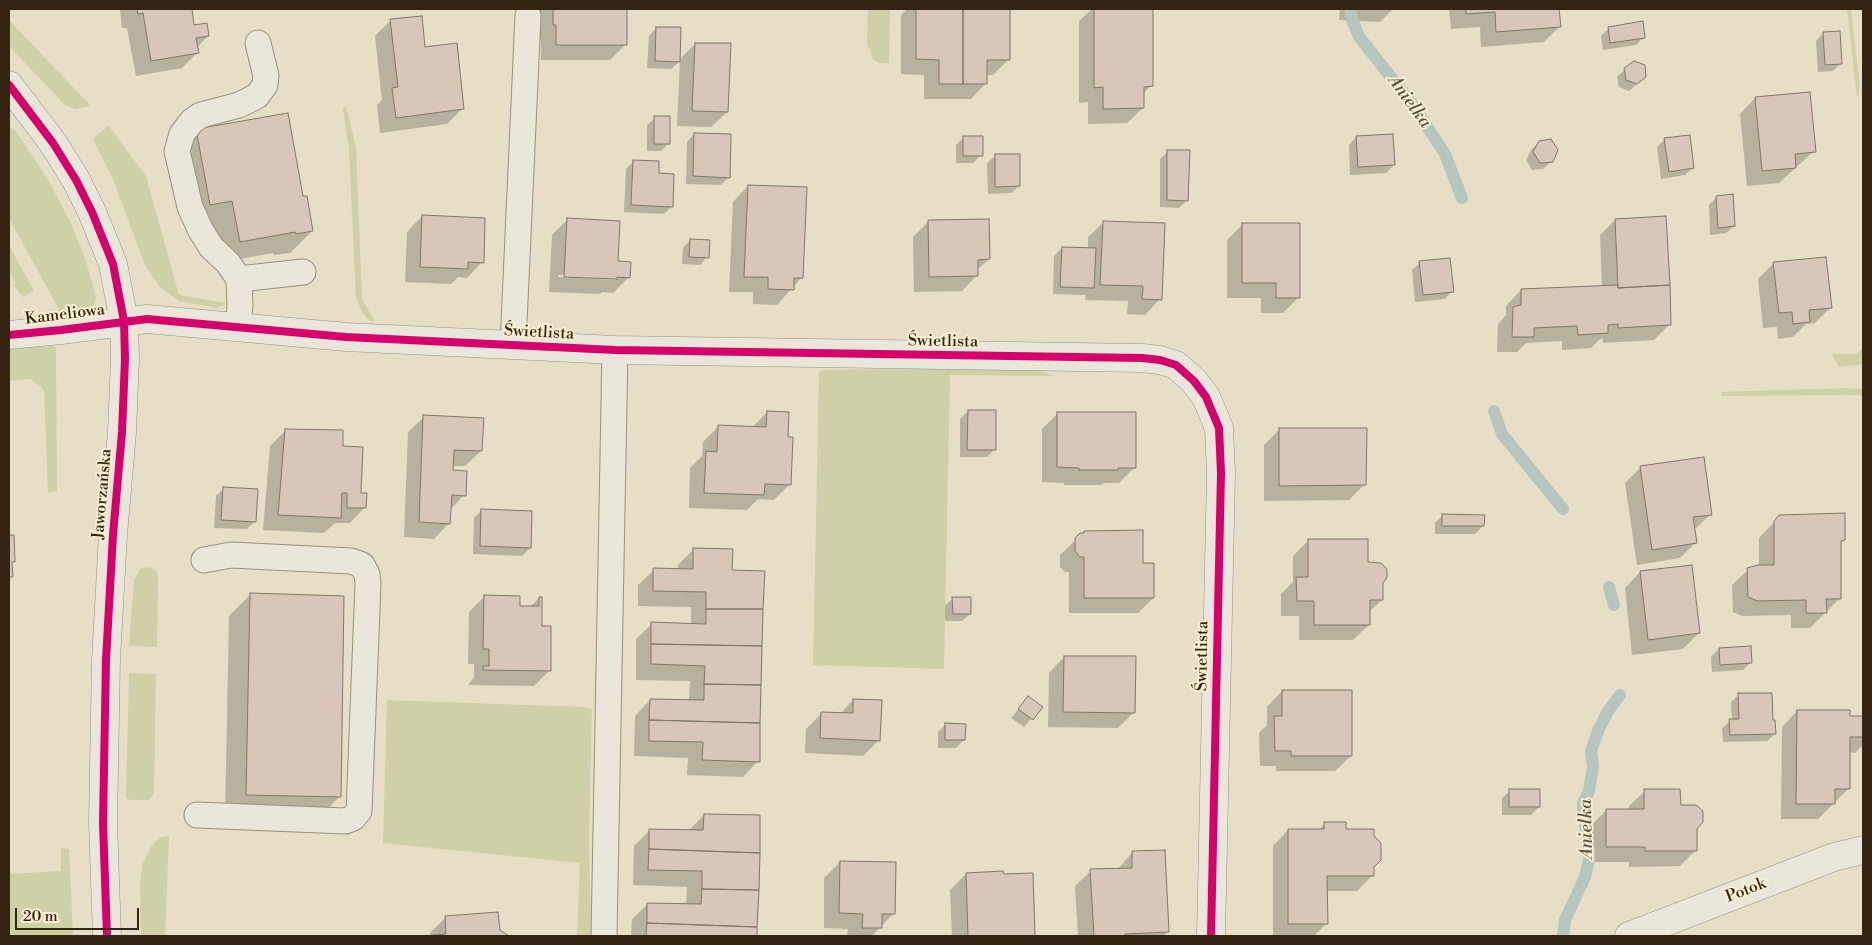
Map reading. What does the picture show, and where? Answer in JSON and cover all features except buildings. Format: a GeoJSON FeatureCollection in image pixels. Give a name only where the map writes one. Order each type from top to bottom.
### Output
{"type":"FeatureCollection","features":[{"type":"Feature","properties":{"kind":"street","name":"Jaworzańska"},"geometry":{"type":"LineString","coordinates":[[9,85],[53,143],[76,180],[92,212],[113,264],[124,321],[125,359],[122,423],[113,535],[106,668],[103,823],[107,936]]}},
{"type":"Feature","properties":{"kind":"street","name":"Świetlista"},"geometry":{"type":"LineString","coordinates":[[124,321],[147,319],[346,336],[615,350],[1142,358],[1160,360],[1176,365],[1194,381],[1206,397],[1219,428],[1221,473],[1211,936]]}},
{"type":"Feature","properties":{"kind":"street","name":"Kameliowa"},"geometry":{"type":"LineString","coordinates":[[9,335],[124,321]]}},
{"type":"Feature","properties":{"kind":"street","name":"Potok"},"geometry":{"type":"LineString","coordinates":[[1629,936],[1834,857],[1863,850]]}},
{"type":"Feature","properties":{"kind":"lane"},"geometry":{"type":"LineString","coordinates":[[512,345],[528,16]]}},
{"type":"Feature","properties":{"kind":"lane"},"geometry":{"type":"LineString","coordinates":[[238,327],[240,306],[239,279],[228,263],[211,247],[200,229],[190,208],[177,151],[182,134],[192,121],[201,115],[239,105],[257,96],[265,85],[266,76],[258,42]]}},
{"type":"Feature","properties":{"kind":"lane"},"geometry":{"type":"LineString","coordinates":[[239,279],[304,272]]}},
{"type":"Feature","properties":{"kind":"lane"},"geometry":{"type":"LineString","coordinates":[[604,936],[615,350]]}},
{"type":"Feature","properties":{"kind":"lane"},"geometry":{"type":"LineString","coordinates":[[197,815],[346,821],[353,818],[359,812],[368,584],[367,574],[362,565],[351,561],[231,555],[204,560]]}},
{"type":"Feature","properties":{"kind":"green space"},"geometry":{"type":"Polygon","coordinates":[[[868,9],[890,9],[889,63],[879,63],[873,59],[867,42],[868,9]]]}},
{"type":"Feature","properties":{"kind":"green space"},"geometry":{"type":"Polygon","coordinates":[[[1847,9],[1851,9],[1860,88],[1857,98],[1847,9]]]}},
{"type":"Feature","properties":{"kind":"green space"},"geometry":{"type":"Polygon","coordinates":[[[9,20],[91,106],[75,109],[65,105],[9,46],[9,20]]]}},
{"type":"Feature","properties":{"kind":"green space"},"geometry":{"type":"Polygon","coordinates":[[[346,106],[356,148],[362,299],[375,322],[368,319],[362,312],[356,298],[349,150],[343,109],[346,106]]]}},
{"type":"Feature","properties":{"kind":"green space"},"geometry":{"type":"Polygon","coordinates":[[[108,125],[146,176],[179,295],[226,303],[222,306],[216,308],[179,301],[161,288],[145,265],[113,179],[93,139],[108,125]]]}},
{"type":"Feature","properties":{"kind":"green space"},"geometry":{"type":"Polygon","coordinates":[[[9,126],[18,134],[46,176],[71,223],[86,261],[96,297],[94,307],[84,314],[62,315],[9,218],[9,126]]]}},
{"type":"Feature","properties":{"kind":"green space"},"geometry":{"type":"Polygon","coordinates":[[[9,245],[34,291],[23,297],[14,286],[16,283],[9,272],[9,245]]]}},
{"type":"Feature","properties":{"kind":"green space"},"geometry":{"type":"Polygon","coordinates":[[[48,341],[56,348],[57,491],[48,493],[44,390],[31,379],[9,381],[9,344],[48,341]]]}},
{"type":"Feature","properties":{"kind":"green space"},"geometry":{"type":"Polygon","coordinates":[[[1863,348],[1863,364],[1839,367],[1832,354],[1857,354],[1863,348]]]}},
{"type":"Feature","properties":{"kind":"green space"},"geometry":{"type":"Polygon","coordinates":[[[1031,368],[1054,376],[950,375],[944,669],[813,665],[819,372],[823,370],[1031,368]]]}},
{"type":"Feature","properties":{"kind":"green space"},"geometry":{"type":"Polygon","coordinates":[[[1863,389],[1863,398],[1860,395],[1721,396],[1722,392],[1863,389]]]}},
{"type":"Feature","properties":{"kind":"green space"},"geometry":{"type":"Polygon","coordinates":[[[150,567],[156,571],[158,577],[157,647],[129,646],[134,580],[140,569],[150,567]]]}},
{"type":"Feature","properties":{"kind":"green space"},"geometry":{"type":"Polygon","coordinates":[[[129,673],[156,674],[154,793],[149,800],[131,800],[127,799],[126,796],[129,673]]]}},
{"type":"Feature","properties":{"kind":"green space"},"geometry":{"type":"Polygon","coordinates":[[[387,700],[583,707],[592,709],[589,835],[591,936],[577,936],[580,863],[383,843],[387,700]]]}},
{"type":"Feature","properties":{"kind":"green space"},"geometry":{"type":"Polygon","coordinates":[[[169,836],[165,936],[141,936],[140,885],[142,865],[152,845],[161,837],[169,836]]]}},
{"type":"Feature","properties":{"kind":"green space"},"geometry":{"type":"Polygon","coordinates":[[[61,848],[69,849],[73,936],[9,936],[9,874],[61,871],[61,848]]]}},
{"type":"Feature","properties":{"kind":"waterway","name":"Anielka"},"geometry":{"type":"LineString","coordinates":[[1350,9],[1352,20],[1360,38],[1413,105],[1445,154],[1462,198]]}},
{"type":"Feature","properties":{"kind":"waterway","name":"Anielka"},"geometry":{"type":"LineString","coordinates":[[1494,411],[1502,434],[1563,509]]}},
{"type":"Feature","properties":{"kind":"waterway","name":"Anielka"},"geometry":{"type":"LineString","coordinates":[[1609,587],[1614,605]]}},
{"type":"Feature","properties":{"kind":"waterway","name":"Anielka"},"geometry":{"type":"LineString","coordinates":[[1563,936],[1565,920],[1585,877],[1590,856],[1583,815],[1583,803],[1589,791],[1593,767],[1591,751],[1608,711],[1620,695]]}},
{"type":"Feature","properties":{"kind":"cycle path"},"geometry":{"type":"LineString","coordinates":[[9,85],[53,143],[76,180],[92,212],[113,264],[124,321],[125,359],[122,432],[113,535],[106,660],[103,823],[107,936]]}},
{"type":"Feature","properties":{"kind":"cycle path"},"geometry":{"type":"LineString","coordinates":[[9,335],[147,319],[346,337],[615,350],[1142,358],[1160,360],[1176,365],[1194,381],[1206,397],[1219,428],[1221,473],[1211,936]]}}]}
